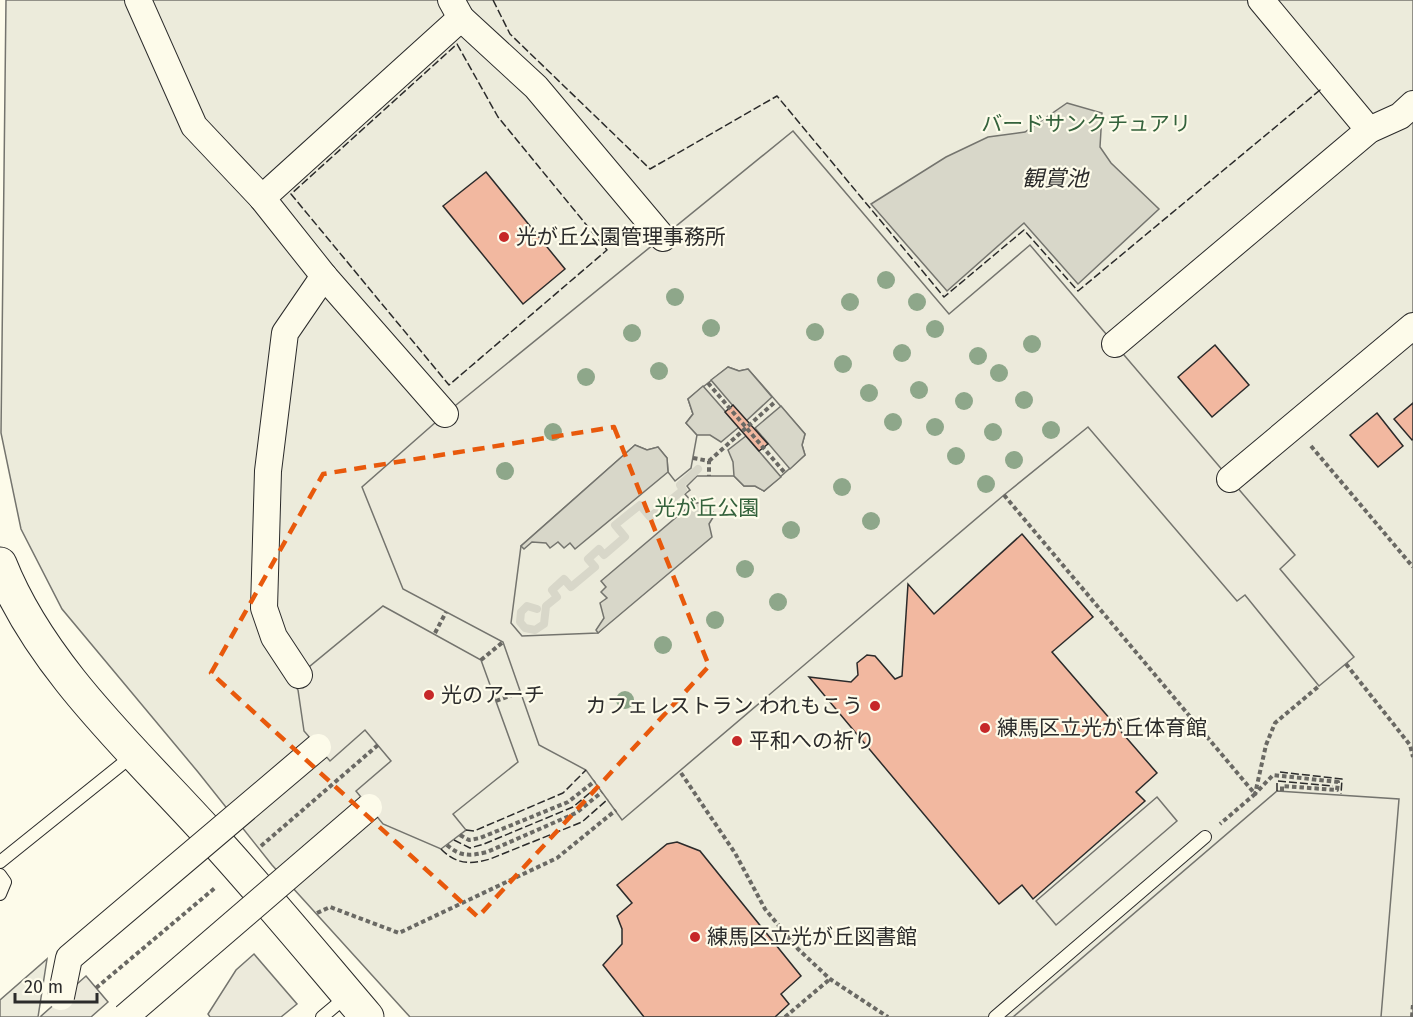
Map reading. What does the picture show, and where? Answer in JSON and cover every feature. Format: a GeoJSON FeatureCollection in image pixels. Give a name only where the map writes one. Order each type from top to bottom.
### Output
{"type":"FeatureCollection","features":[{"type":"Feature","properties":{"kind":"street"},"geometry":{"type":"LineString","coordinates":[[138,0],[194,126],[262,198],[324,276],[445,414]]}},
{"type":"Feature","properties":{"kind":"street"},"geometry":{"type":"LineString","coordinates":[[1261,0],[1369,130]]}},
{"type":"Feature","properties":{"kind":"street"},"geometry":{"type":"LineString","coordinates":[[262,198],[456,9],[536,87],[663,238]]}},
{"type":"Feature","properties":{"kind":"street"},"geometry":{"type":"LineString","coordinates":[[1115,344],[1369,130],[1409,117]]}},
{"type":"Feature","properties":{"kind":"street"},"geometry":{"type":"LineString","coordinates":[[298,675],[274,637],[264,608],[268,471],[285,333],[324,276]]}},
{"type":"Feature","properties":{"kind":"street"},"geometry":{"type":"LineString","coordinates":[[1230,479],[1413,326]]}},
{"type":"Feature","properties":{"kind":"street"},"geometry":{"type":"LineString","coordinates":[[0,564],[13,598],[63,672],[135,753],[231,873],[289,925],[358,1006]]}},
{"type":"Feature","properties":{"kind":"street"},"geometry":{"type":"LineString","coordinates":[[61,997],[69,958],[318,747]]}},
{"type":"Feature","properties":{"kind":"street"},"geometry":{"type":"LineString","coordinates":[[125,1017],[369,807]]}},
{"type":"Feature","properties":{"kind":"lane"},"geometry":{"type":"LineString","coordinates":[[0,862],[135,753]]}},
{"type":"Feature","properties":{"kind":"lane"},"geometry":{"type":"LineString","coordinates":[[995,1017],[1205,837]]}},
{"type":"Feature","properties":{"kind":"lane"},"geometry":{"type":"LineString","coordinates":[[0,875],[5,882],[0,894]]}},
{"type":"Feature","properties":{"kind":"lane"},"geometry":{"type":"LineString","coordinates":[[322,1017],[358,1006]]}},
{"type":"Feature","properties":{"kind":"path"},"geometry":{"type":"LineString","coordinates":[[708,383],[785,473]]}},
{"type":"Feature","properties":{"kind":"path"},"geometry":{"type":"LineString","coordinates":[[709,476],[709,461],[776,402]]}},
{"type":"Feature","properties":{"kind":"path"},"geometry":{"type":"LineString","coordinates":[[1294,426],[1413,567]]}},
{"type":"Feature","properties":{"kind":"path"},"geometry":{"type":"LineString","coordinates":[[693,458],[709,461]]}},
{"type":"Feature","properties":{"kind":"path"},"geometry":{"type":"LineString","coordinates":[[1004,495],[1255,794]]}},
{"type":"Feature","properties":{"kind":"path"},"geometry":{"type":"LineString","coordinates":[[435,633],[446,612]]}},
{"type":"Feature","properties":{"kind":"path"},"geometry":{"type":"LineString","coordinates":[[481,660],[503,642]]}},
{"type":"Feature","properties":{"kind":"path"},"geometry":{"type":"LineString","coordinates":[[1346,664],[1412,745],[1413,758]]}},
{"type":"Feature","properties":{"kind":"path"},"geometry":{"type":"LineString","coordinates":[[1255,794],[1266,745],[1275,723],[1319,686]]}},
{"type":"Feature","properties":{"kind":"path"},"geometry":{"type":"LineString","coordinates":[[496,701],[520,692]]}},
{"type":"Feature","properties":{"kind":"path"},"geometry":{"type":"LineString","coordinates":[[96,988],[378,745]]}},
{"type":"Feature","properties":{"kind":"path"},"geometry":{"type":"LineString","coordinates":[[681,773],[735,853],[765,909],[798,950],[830,979],[888,1017]]}},
{"type":"Feature","properties":{"kind":"path"},"geometry":{"type":"LineString","coordinates":[[1205,837],[1273,776],[1338,782],[1337,790],[1282,786],[1282,791]]}},
{"type":"Feature","properties":{"kind":"path"},"geometry":{"type":"LineString","coordinates":[[460,836],[469,840],[480,838],[568,802],[595,781]]}},
{"type":"Feature","properties":{"kind":"path"},"geometry":{"type":"LineString","coordinates":[[447,845],[456,853],[472,855],[487,852],[576,813],[602,792]]}},
{"type":"Feature","properties":{"kind":"path"},"geometry":{"type":"LineString","coordinates":[[289,925],[330,907],[399,933],[557,858],[616,810]]}},
{"type":"Feature","properties":{"kind":"path"},"geometry":{"type":"LineString","coordinates":[[785,1017],[830,979]]}},
{"type":"Feature","properties":{"kind":"path"},"geometry":{"type":"LineString","coordinates":[[1412,1017],[1413,1004]]}},
{"type":"Feature","properties":{"kind":"highlighted area"},"geometry":{"type":"Polygon","coordinates":[[[614,427],[709,666],[478,917],[211,673],[323,474],[614,427]]]}},
{"type":"Feature","properties":{"kind":"green space","name":"光が丘公園"},"geometry":{"type":"Polygon","coordinates":[[[6,0],[1413,0],[1413,1017],[410,1017],[272,865],[62,609],[21,529],[1,433],[6,0]]]}},
{"type":"Feature","properties":{"kind":"green space"},"geometry":{"type":"Polygon","coordinates":[[[47,959],[38,1017],[0,1017],[0,1000],[47,959]]]}},
{"type":"Feature","properties":{"kind":"shaded area"},"geometry":{"type":"Polygon","coordinates":[[[793,131],[949,314],[1030,245],[1295,555],[1280,569],[1354,657],[1319,686],[1245,595],[1237,601],[1088,427],[1004,495],[622,820],[586,770],[539,745],[503,642],[403,589],[362,487],[445,414],[793,131]],[[728,367],[688,399],[693,414],[686,423],[697,435],[691,468],[675,481],[668,472],[667,458],[658,447],[647,450],[635,445],[521,546],[511,623],[522,636],[598,633],[709,524],[705,503],[693,503],[685,494],[690,490],[687,486],[697,476],[734,476],[744,486],[755,486],[764,491],[805,455],[802,445],[805,434],[748,369],[739,371],[728,367]]]}},
{"type":"Feature","properties":{"kind":"shaded area"},"geometry":{"type":"Polygon","coordinates":[[[383,606],[481,660],[518,762],[453,814],[466,830],[441,849],[383,824],[356,791],[391,761],[365,730],[330,761],[304,731],[298,690],[292,681],[383,606]]]}},
{"type":"Feature","properties":{"kind":"shaded area"},"geometry":{"type":"Polygon","coordinates":[[[1277,791],[1399,799],[1381,1017],[1013,1017],[1277,791]]]}},
{"type":"Feature","properties":{"kind":"shaded area"},"geometry":{"type":"Polygon","coordinates":[[[1157,797],[1177,821],[1056,925],[1036,901],[1157,797]]]}},
{"type":"Feature","properties":{"kind":"shaded area"},"geometry":{"type":"Polygon","coordinates":[[[254,954],[297,1004],[281,1017],[210,1017],[208,1014],[236,970],[254,954]]]}},
{"type":"Feature","properties":{"kind":"shaded area"},"geometry":{"type":"Polygon","coordinates":[[[86,976],[108,1002],[91,1017],[40,1017],[86,976]]]}},
{"type":"Feature","properties":{"kind":"water","name":"観賞池"},"geometry":{"type":"Polygon","coordinates":[[[1067,103],[1102,113],[1100,147],[1111,163],[1159,209],[1078,284],[1024,223],[947,291],[871,204],[946,157],[988,137],[1025,132],[1067,103]]]}},
{"type":"Feature","properties":{"kind":"water"},"geometry":{"type":"Polygon","coordinates":[[[728,367],[739,371],[748,369],[772,397],[746,421],[711,380],[728,367]]]}},
{"type":"Feature","properties":{"kind":"water"},"geometry":{"type":"Polygon","coordinates":[[[703,386],[739,427],[721,442],[710,435],[697,435],[686,423],[693,414],[688,399],[703,386]]]}},
{"type":"Feature","properties":{"kind":"water"},"geometry":{"type":"Polygon","coordinates":[[[781,406],[805,434],[802,445],[805,455],[790,469],[755,428],[781,406]]]}},
{"type":"Feature","properties":{"kind":"water"},"geometry":{"type":"Polygon","coordinates":[[[746,436],[781,477],[764,491],[755,486],[744,486],[734,476],[733,462],[728,450],[746,436]]]}},
{"type":"Feature","properties":{"kind":"water"},"geometry":{"type":"Polygon","coordinates":[[[635,445],[647,450],[658,447],[667,458],[668,472],[575,549],[570,543],[564,548],[558,542],[550,548],[546,543],[532,542],[524,549],[521,546],[635,445]]]}},
{"type":"Feature","properties":{"kind":"water"},"geometry":{"type":"Polygon","coordinates":[[[693,503],[705,503],[715,514],[709,524],[712,537],[598,633],[596,630],[604,618],[600,603],[607,598],[601,592],[606,587],[601,581],[693,503]]]}},
{"type":"Feature","properties":{"kind":"building","name":"光が丘公園管理事務所"},"geometry":{"type":"Polygon","coordinates":[[[486,172],[565,269],[523,304],[443,206],[486,172]]]}},
{"type":"Feature","properties":{"kind":"building"},"geometry":{"type":"Polygon","coordinates":[[[1215,345],[1249,385],[1212,417],[1178,377],[1215,345]]]}},
{"type":"Feature","properties":{"kind":"building"},"geometry":{"type":"Polygon","coordinates":[[[1413,403],[1413,439],[1412,440],[1394,419],[1413,403]]]}},
{"type":"Feature","properties":{"kind":"building"},"geometry":{"type":"Polygon","coordinates":[[[733,405],[768,444],[759,451],[725,412],[733,405]]]}},
{"type":"Feature","properties":{"kind":"building"},"geometry":{"type":"Polygon","coordinates":[[[1377,413],[1403,446],[1378,467],[1350,435],[1377,413]]]}},
{"type":"Feature","properties":{"kind":"building","name":"練馬区立光が丘体育館"},"geometry":{"type":"Polygon","coordinates":[[[1022,534],[1093,617],[1052,652],[1157,773],[1136,792],[1145,801],[1033,899],[1022,885],[999,904],[809,677],[851,682],[858,675],[857,663],[867,655],[875,656],[895,679],[902,676],[908,584],[934,614],[1022,534]]]}},
{"type":"Feature","properties":{"kind":"building","name":"練馬区立光が丘図書館"},"geometry":{"type":"Polygon","coordinates":[[[677,842],[700,851],[801,976],[781,994],[789,1004],[775,1017],[644,1017],[603,965],[622,944],[622,929],[617,916],[632,903],[617,885],[667,844],[677,842]]]}},
{"type":"Feature","properties":{"kind":"waterway"},"geometry":{"type":"LineString","coordinates":[[537,609],[527,606],[521,612],[520,622],[525,628],[535,630],[544,624],[546,606],[557,597],[552,590],[564,579],[571,587],[595,567],[588,559],[599,549],[604,555],[625,537],[615,525],[640,505],[650,517],[683,490],[680,485],[698,469]]}},
{"type":"Feature","properties":{"kind":"fence"},"geometry":{"type":"LineString","coordinates":[[493,0],[510,34],[650,169],[777,96],[944,297],[1024,230],[1078,291],[1320,90],[1318,88]]}},
{"type":"Feature","properties":{"kind":"fence"},"geometry":{"type":"LineString","coordinates":[[457,44],[498,117],[607,250],[449,385],[291,194],[457,44]]}},
{"type":"Feature","properties":{"kind":"fence"},"geometry":{"type":"LineString","coordinates":[[466,830],[474,831],[563,793],[586,770]]}},
{"type":"Feature","properties":{"kind":"fence"},"geometry":{"type":"LineString","coordinates":[[1280,772],[1342,779],[1341,794]]}},
{"type":"Feature","properties":{"kind":"fence"},"geometry":{"type":"LineString","coordinates":[[1277,791],[1277,781],[1333,786]]}},
{"type":"Feature","properties":{"kind":"fence"},"geometry":{"type":"LineString","coordinates":[[454,840],[470,848],[484,844],[573,807],[598,786]]}},
{"type":"Feature","properties":{"kind":"fence"},"geometry":{"type":"LineString","coordinates":[[441,849],[452,858],[464,862],[490,859],[582,822],[608,799]]}},
{"type":"Feature","properties":{"kind":"place","name":"光が丘公園管理事務所"},"geometry":{"type":"Point","coordinates":[504,237]}},
{"type":"Feature","properties":{"kind":"place","name":"光のアーチ"},"geometry":{"type":"Point","coordinates":[429,695]}},
{"type":"Feature","properties":{"kind":"place","name":"カフェレストラン われもこう"},"geometry":{"type":"Point","coordinates":[875,706]}},
{"type":"Feature","properties":{"kind":"place","name":"練馬区立光が丘体育館"},"geometry":{"type":"Point","coordinates":[985,728]}},
{"type":"Feature","properties":{"kind":"place","name":"平和への祈り"},"geometry":{"type":"Point","coordinates":[737,741]}},
{"type":"Feature","properties":{"kind":"place","name":"練馬区立光が丘図書館"},"geometry":{"type":"Point","coordinates":[695,937]}},
{"type":"Feature","properties":{"kind":"park label","name":"バードサンクチュアリ"},"geometry":{"type":"Point","coordinates":[1086,124]}}]}
